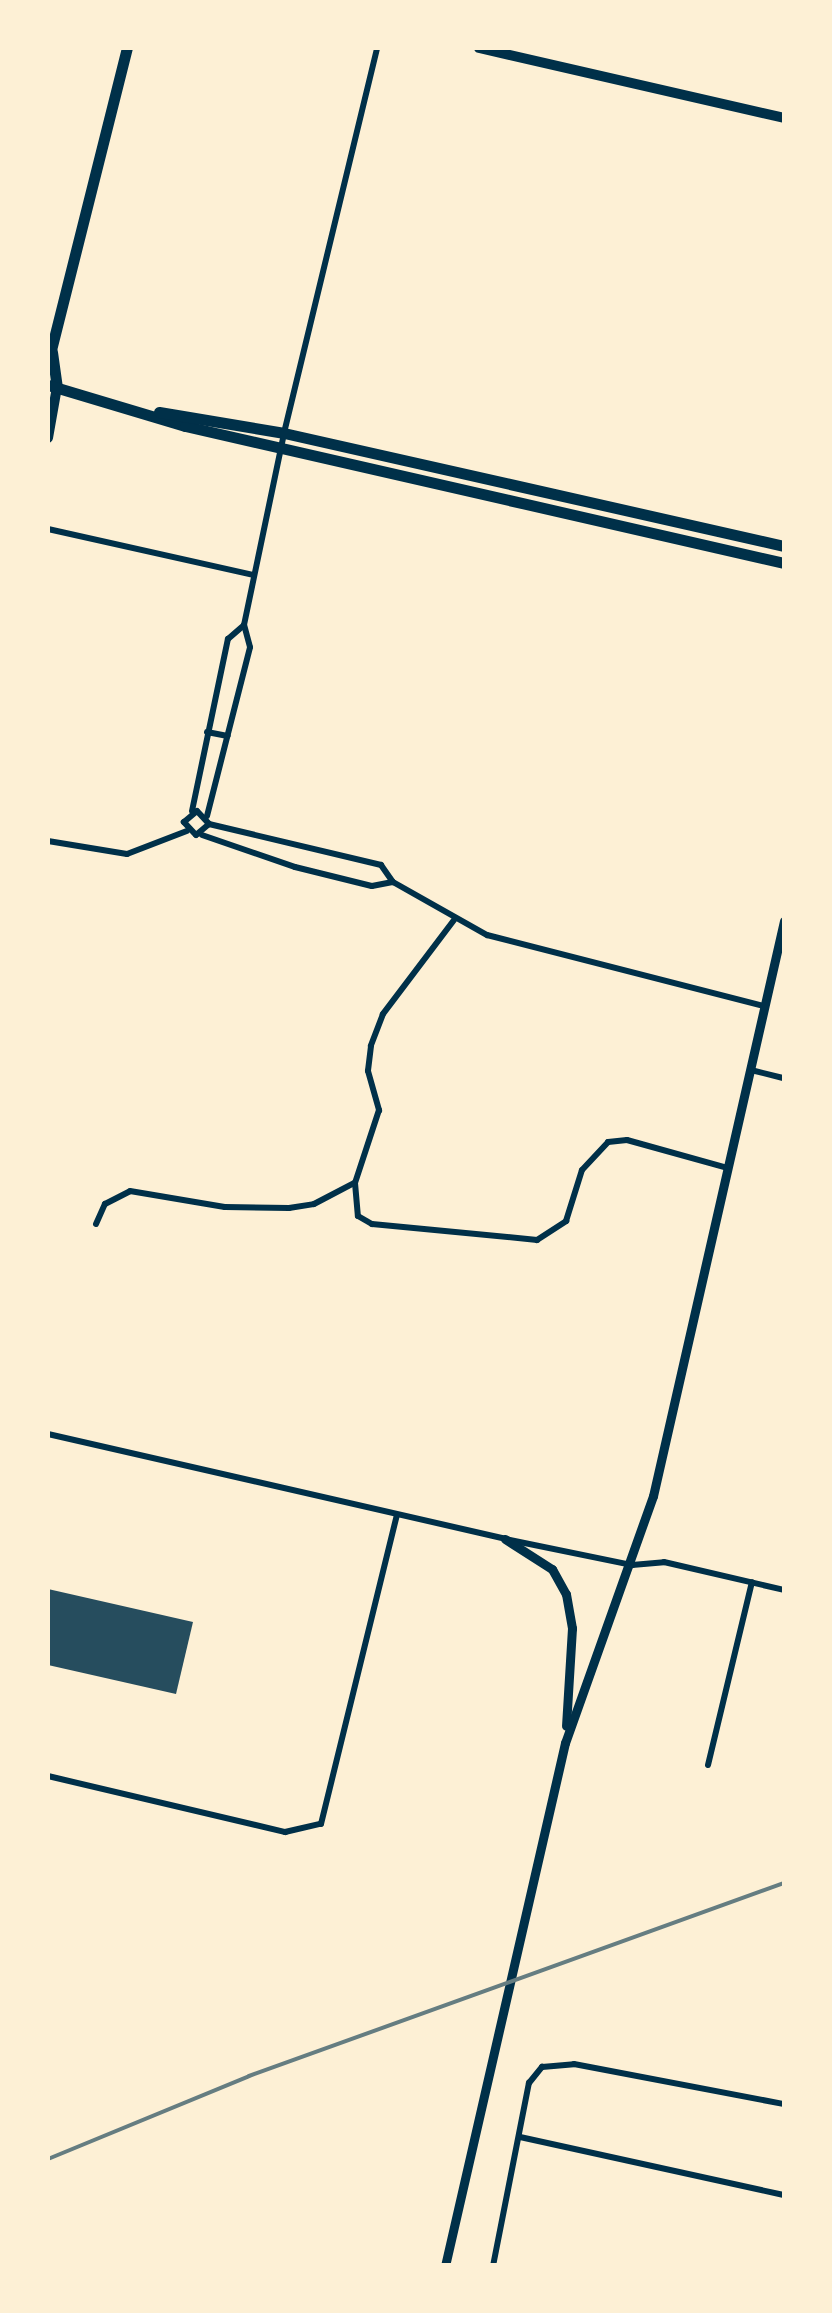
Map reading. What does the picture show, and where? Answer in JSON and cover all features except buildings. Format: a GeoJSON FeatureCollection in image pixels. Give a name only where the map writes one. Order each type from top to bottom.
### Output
{"type":"FeatureCollection","features":[{"type":"Feature","properties":{"kind":"highway"},"geometry":{"type":"LineString","coordinates":[[127,48],[50,357],[52,386],[280,448],[784,563]]}},
{"type":"Feature","properties":{"kind":"highway"},"geometry":{"type":"LineString","coordinates":[[149,411],[284,432],[784,546]]}},
{"type":"Feature","properties":{"kind":"main road"},"geometry":{"type":"LineString","coordinates":[[480,48],[784,118]]}},
{"type":"Feature","properties":{"kind":"main road"},"geometry":{"type":"LineString","coordinates":[[48,438],[52,386]]}},
{"type":"Feature","properties":{"kind":"street"},"geometry":{"type":"LineString","coordinates":[[201,835],[250,647],[244,624],[280,448],[377,48]]}},
{"type":"Feature","properties":{"kind":"street"},"geometry":{"type":"LineString","coordinates":[[48,529],[253,575]]}},
{"type":"Feature","properties":{"kind":"street"},"geometry":{"type":"LineString","coordinates":[[187,832],[184,822],[192,811],[228,639],[244,624]]}},
{"type":"Feature","properties":{"kind":"street"},"geometry":{"type":"LineString","coordinates":[[207,732],[228,736]]}},
{"type":"Feature","properties":{"kind":"street"},"geometry":{"type":"LineString","coordinates":[[192,811],[208,820],[381,865],[392,882],[454,920],[638,978],[764,1006]]}},
{"type":"Feature","properties":{"kind":"street"},"geometry":{"type":"LineString","coordinates":[[48,842],[126,854],[187,832],[314,872],[372,886],[392,882]]}},
{"type":"Feature","properties":{"kind":"street"},"geometry":{"type":"LineString","coordinates":[[454,920],[382,1014],[368,1070],[378,1113],[355,1182],[358,1216],[372,1224],[537,1240],[566,1221],[582,1170],[596,1148],[608,1142],[627,1140],[727,1168]]}},
{"type":"Feature","properties":{"kind":"street"},"geometry":{"type":"LineString","coordinates":[[449,2262],[565,1744],[632,1564],[784,921]]}},
{"type":"Feature","properties":{"kind":"street"},"geometry":{"type":"LineString","coordinates":[[751,1070],[784,1078]]}},
{"type":"Feature","properties":{"kind":"street"},"geometry":{"type":"LineString","coordinates":[[96,1224],[106,1204],[130,1191],[225,1207],[289,1208],[314,1204],[355,1182]]}},
{"type":"Feature","properties":{"kind":"street"},"geometry":{"type":"LineString","coordinates":[[48,1434],[505,1539],[632,1564],[664,1562],[784,1590]]}},
{"type":"Feature","properties":{"kind":"street"},"geometry":{"type":"LineString","coordinates":[[48,1776],[284,1832],[321,1824],[396,1514]]}},
{"type":"Feature","properties":{"kind":"street"},"geometry":{"type":"LineString","coordinates":[[505,1539],[552,1570],[566,1594],[572,1628],[565,1744]]}},
{"type":"Feature","properties":{"kind":"street"},"geometry":{"type":"LineString","coordinates":[[708,1765],[752,1582]]}},
{"type":"Feature","properties":{"kind":"street"},"geometry":{"type":"LineString","coordinates":[[494,2266],[529,2083],[542,2067],[574,2064],[784,2104]]}},
{"type":"Feature","properties":{"kind":"street"},"geometry":{"type":"LineString","coordinates":[[520,2137],[784,2195]]}},
{"type":"Feature","properties":{"kind":"railway"},"geometry":{"type":"LineString","coordinates":[[48,2159],[249,2076],[784,1883]]}}]}
